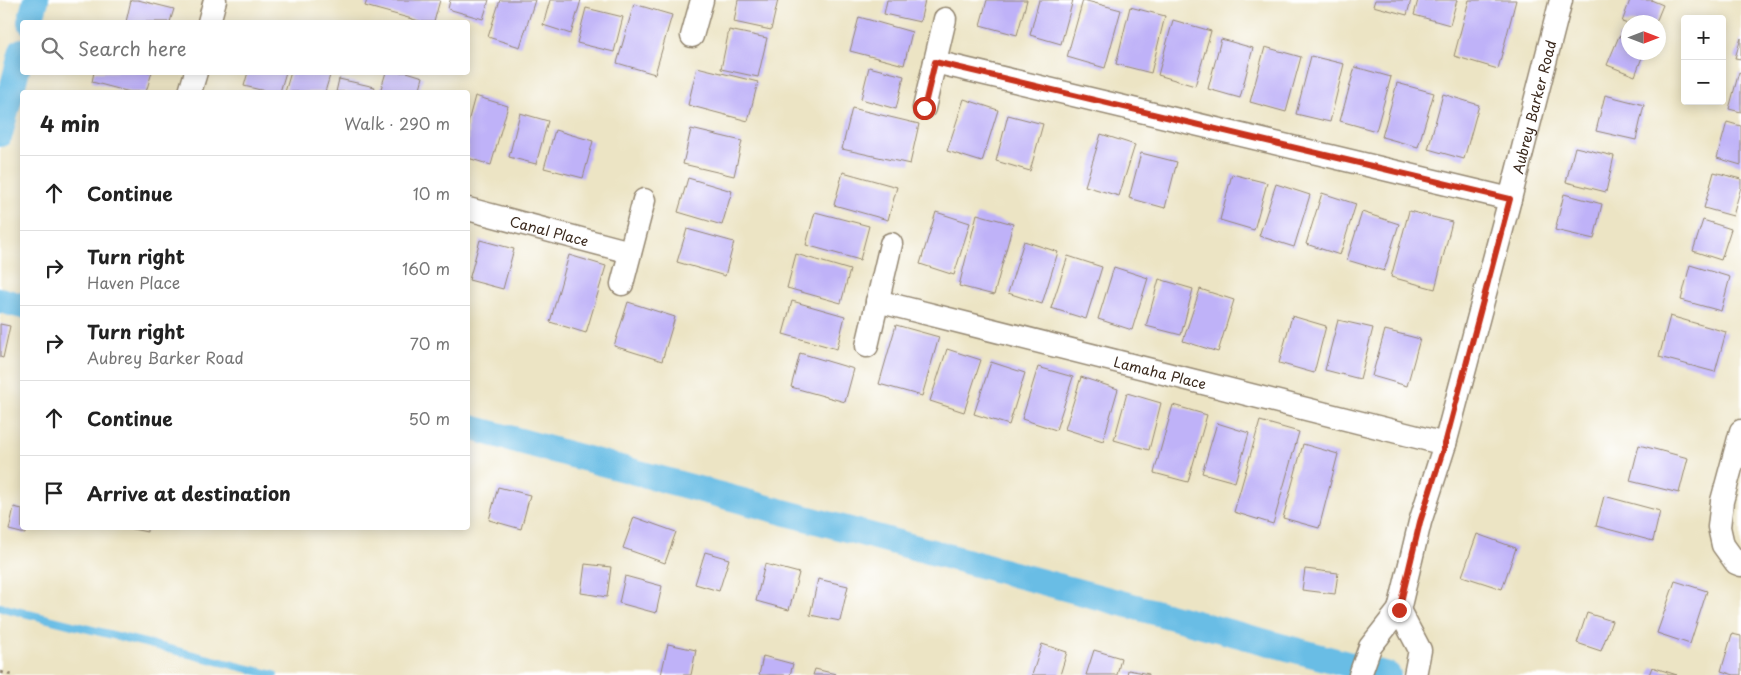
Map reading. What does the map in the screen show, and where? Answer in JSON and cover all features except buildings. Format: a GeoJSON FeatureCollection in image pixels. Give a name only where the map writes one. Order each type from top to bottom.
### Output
{"type":"FeatureCollection","features":[{"type":"Feature","properties":{"kind":"street"},"geometry":{"type":"LineString","coordinates":[[210,20],[215,0]]}},
{"type":"Feature","properties":{"kind":"street"},"geometry":{"type":"LineString","coordinates":[[692,36],[700,0]]}},
{"type":"Feature","properties":{"kind":"street","name":"Aubrey Barker Road"},"geometry":{"type":"LineString","coordinates":[[1399,610],[1420,522],[1445,444],[1561,0]]}},
{"type":"Feature","properties":{"kind":"street"},"geometry":{"type":"LineString","coordinates":[[924,108],[945,19]]}},
{"type":"Feature","properties":{"kind":"street"},"geometry":{"type":"LineString","coordinates":[[935,62],[1510,199]]}},
{"type":"Feature","properties":{"kind":"street"},"geometry":{"type":"LineString","coordinates":[[191,90],[195,75]]}},
{"type":"Feature","properties":{"kind":"street"},"geometry":{"type":"LineString","coordinates":[[622,284],[644,200]]}},
{"type":"Feature","properties":{"kind":"street","name":"Canal Place"},"geometry":{"type":"LineString","coordinates":[[470,210],[630,252]]}},
{"type":"Feature","properties":{"kind":"street"},"geometry":{"type":"LineString","coordinates":[[867,346],[891,244]]}},
{"type":"Feature","properties":{"kind":"street","name":"Lamaha Place"},"geometry":{"type":"LineString","coordinates":[[877,301],[1445,444]]}},
{"type":"Feature","properties":{"kind":"street"},"geometry":{"type":"LineString","coordinates":[[1741,431],[1722,501],[1719,528],[1723,545],[1736,563],[1741,565]]}},
{"type":"Feature","properties":{"kind":"street"},"geometry":{"type":"LineString","coordinates":[[1360,675],[1370,647],[1399,610],[1420,650],[1415,675]]}},
{"type":"Feature","properties":{"kind":"path"},"geometry":{"type":"LineString","coordinates":[[0,672],[12,675]]}},
{"type":"Feature","properties":{"kind":"waterway"},"geometry":{"type":"LineString","coordinates":[[31,20],[36,0]]}},
{"type":"Feature","properties":{"kind":"waterway"},"geometry":{"type":"LineString","coordinates":[[0,134],[20,59]]}},
{"type":"Feature","properties":{"kind":"waterway"},"geometry":{"type":"LineString","coordinates":[[0,300],[20,305]]}},
{"type":"Feature","properties":{"kind":"waterway"},"geometry":{"type":"LineString","coordinates":[[470,428],[1388,675]]}},
{"type":"Feature","properties":{"kind":"waterway"},"geometry":{"type":"LineString","coordinates":[[0,607],[274,675]]}},
{"type":"Feature","properties":{"kind":"route"},"geometry":{"type":"LineString","coordinates":[[924,108],[935,62],[1510,199],[1445,444],[1420,522],[1399,610]]}}]}
